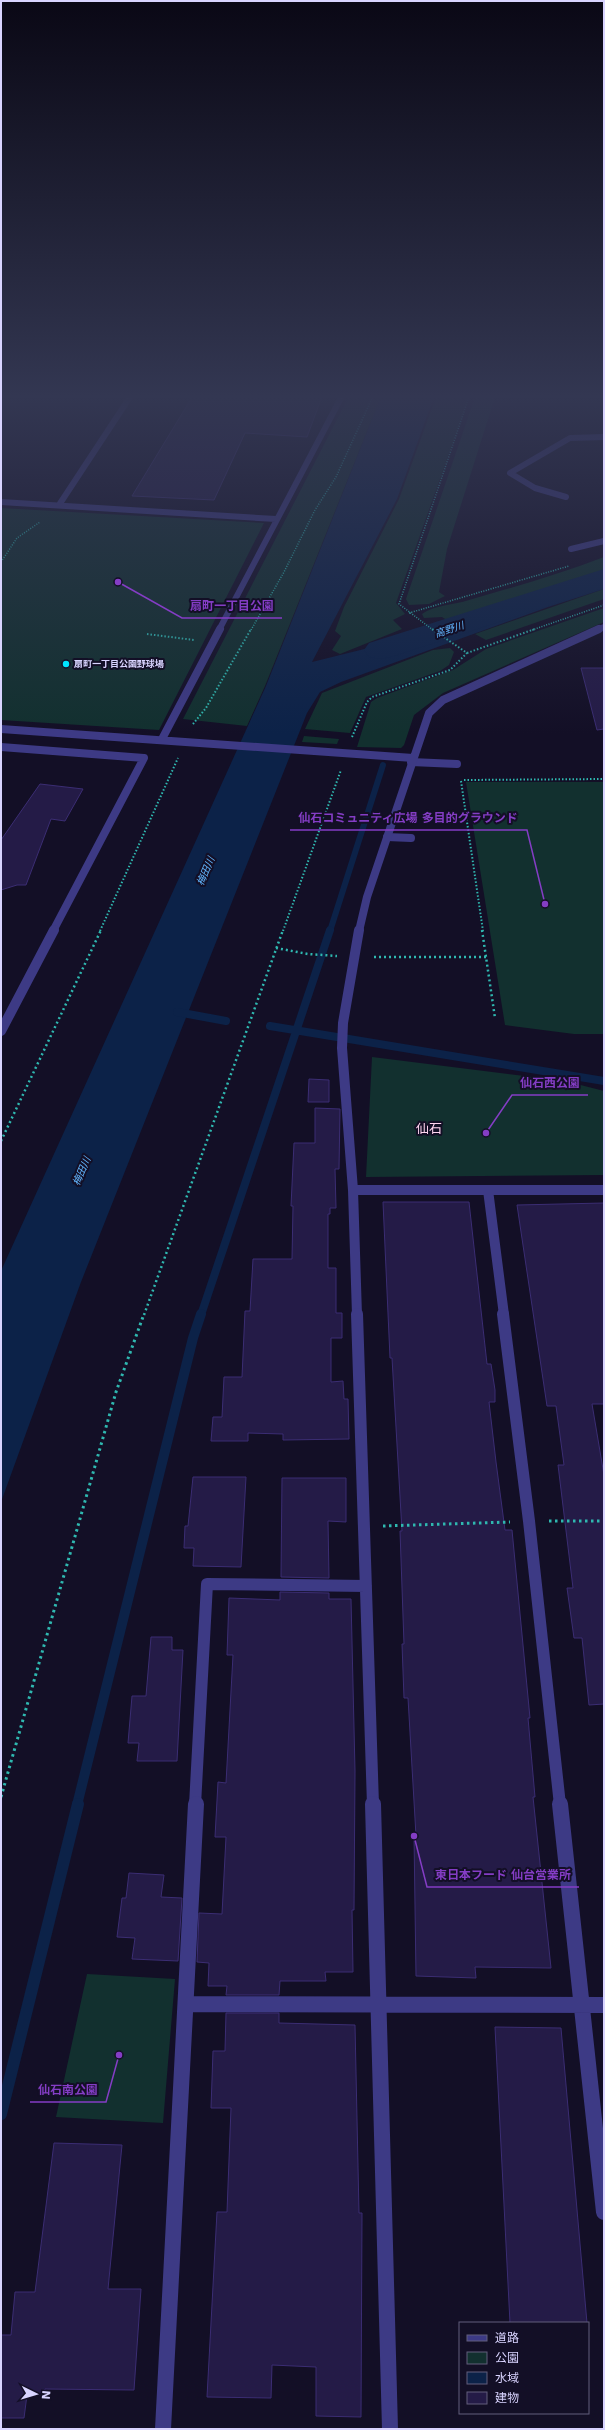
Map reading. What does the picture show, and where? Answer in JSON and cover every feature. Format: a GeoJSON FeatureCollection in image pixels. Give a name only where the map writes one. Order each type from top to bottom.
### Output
{"type":"FeatureCollection","features":[{"type":"Feature","properties":{"kind":"street"},"geometry":{"type":"LineString","coordinates":[[96,507],[276,519]]}},
{"type":"Feature","properties":{"kind":"street"},"geometry":{"type":"LineString","coordinates":[[162,738],[282,507]]}},
{"type":"Feature","properties":{"kind":"street"},"geometry":{"type":"LineString","coordinates":[[571,549],[604,541]]}},
{"type":"Feature","properties":{"kind":"street"},"geometry":{"type":"LineString","coordinates":[[390,2429],[365,1527],[353,1190],[342,1048],[343,1024],[354,957],[367,897],[429,713],[443,700],[604,627]]}},
{"type":"Feature","properties":{"kind":"street"},"geometry":{"type":"LineString","coordinates":[[1,729],[162,738],[347,753],[457,764]]}},
{"type":"Feature","properties":{"kind":"street"},"geometry":{"type":"LineString","coordinates":[[1,747],[144,758],[1,1031]]}},
{"type":"Feature","properties":{"kind":"street"},"geometry":{"type":"LineString","coordinates":[[387,837],[411,838]]}},
{"type":"Feature","properties":{"kind":"street"},"geometry":{"type":"LineString","coordinates":[[353,1190],[604,1190]]}},
{"type":"Feature","properties":{"kind":"street"},"geometry":{"type":"LineString","coordinates":[[488,1190],[529,1521],[604,2212]]}},
{"type":"Feature","properties":{"kind":"street"},"geometry":{"type":"LineString","coordinates":[[163,2429],[207,1584],[366,1586]]}},
{"type":"Feature","properties":{"kind":"street"},"geometry":{"type":"LineString","coordinates":[[186,2004],[379,2003],[604,2005]]}},
{"type":"Feature","properties":{"kind":"path"},"geometry":{"type":"LineString","coordinates":[[1,562],[14,540],[24,529],[57,512],[58,507]]}},
{"type":"Feature","properties":{"kind":"path"},"geometry":{"type":"LineString","coordinates":[[193,725],[206,708],[284,572],[317,507]]}},
{"type":"Feature","properties":{"kind":"path"},"geometry":{"type":"LineString","coordinates":[[432,507],[399,604],[408,613],[467,652]]}},
{"type":"Feature","properties":{"kind":"path"},"geometry":{"type":"LineString","coordinates":[[408,613],[570,565]]}},
{"type":"Feature","properties":{"kind":"path"},"geometry":{"type":"LineString","coordinates":[[1,1797],[116,1392],[276,948],[367,702],[372,698],[450,670],[467,652],[604,605]]}},
{"type":"Feature","properties":{"kind":"path"},"geometry":{"type":"LineString","coordinates":[[147,634],[212,643]]}},
{"type":"Feature","properties":{"kind":"path"},"geometry":{"type":"LineString","coordinates":[[1,1141],[118,894],[186,740]]}},
{"type":"Feature","properties":{"kind":"path"},"geometry":{"type":"LineString","coordinates":[[454,780],[604,779]]}},
{"type":"Feature","properties":{"kind":"path"},"geometry":{"type":"LineString","coordinates":[[461,780],[495,1018]]}},
{"type":"Feature","properties":{"kind":"path"},"geometry":{"type":"LineString","coordinates":[[276,948],[308,954],[354,957],[486,957]]}},
{"type":"Feature","properties":{"kind":"path"},"geometry":{"type":"LineString","coordinates":[[365,1527],[529,1521],[604,1521]]}},
{"type":"Feature","properties":{"kind":"green space"},"geometry":{"type":"Polygon","coordinates":[[[292,507],[337,507],[265,686],[247,726],[183,719],[292,507]]]}},
{"type":"Feature","properties":{"kind":"green space"},"geometry":{"type":"Polygon","coordinates":[[[395,507],[430,507],[396,603],[405,614],[393,620],[402,629],[340,654],[332,650],[341,636],[335,631],[344,607],[395,507]]]}},
{"type":"Feature","properties":{"kind":"green space"},"geometry":{"type":"Polygon","coordinates":[[[437,507],[460,507],[447,549],[439,592],[445,596],[429,604],[409,605],[406,599],[437,507]]]}},
{"type":"Feature","properties":{"kind":"green space"},"geometry":{"type":"Polygon","coordinates":[[[1,508],[264,523],[159,730],[1,720],[1,508]]]}},
{"type":"Feature","properties":{"kind":"green space"},"geometry":{"type":"Polygon","coordinates":[[[604,557],[604,577],[453,624],[442,617],[424,618],[422,614],[432,609],[463,602],[520,585],[604,557]]]}},
{"type":"Feature","properties":{"kind":"green space"},"geometry":{"type":"Polygon","coordinates":[[[604,589],[604,599],[486,640],[475,634],[604,589]]]}},
{"type":"Feature","properties":{"kind":"green space"},"geometry":{"type":"Polygon","coordinates":[[[604,608],[604,622],[443,693],[414,715],[404,745],[401,748],[357,747],[371,702],[377,698],[453,670],[486,649],[604,608]]]}},
{"type":"Feature","properties":{"kind":"green space"},"geometry":{"type":"Polygon","coordinates":[[[450,648],[454,652],[449,665],[440,671],[366,697],[350,733],[305,729],[322,693],[433,650],[450,648]]]}},
{"type":"Feature","properties":{"kind":"green space"},"geometry":{"type":"Polygon","coordinates":[[[304,736],[339,739],[337,744],[302,742],[304,736]]]}},
{"type":"Feature","properties":{"kind":"green space"},"geometry":{"type":"Polygon","coordinates":[[[466,782],[604,782],[604,1034],[574,1034],[505,1025],[466,782]]]}},
{"type":"Feature","properties":{"kind":"green space"},"geometry":{"type":"Polygon","coordinates":[[[372,1057],[565,1081],[604,1091],[604,1175],[366,1177],[372,1057]]]}},
{"type":"Feature","properties":{"kind":"green space"},"geometry":{"type":"Polygon","coordinates":[[[87,1974],[175,1979],[163,2123],[56,2117],[87,1974]]]}},
{"type":"Feature","properties":{"kind":"water","name":"梅田川"},"geometry":{"type":"Polygon","coordinates":[[[337,507],[393,507],[312,662],[485,619],[604,580],[604,589],[548,607],[341,682],[320,692],[307,713],[81,1282],[1,1502],[1,1271],[266,686],[337,507]]]}},
{"type":"Feature","properties":{"kind":"building"},"geometry":{"type":"Polygon","coordinates":[[[581,668],[604,668],[604,729],[597,730],[581,668]]]}},
{"type":"Feature","properties":{"kind":"building"},"geometry":{"type":"Polygon","coordinates":[[[40,784],[83,789],[65,821],[51,819],[26,885],[17,885],[1,890],[1,840],[40,784]]]}},
{"type":"Feature","properties":{"kind":"building"},"geometry":{"type":"Polygon","coordinates":[[[309,1079],[329,1080],[329,1102],[308,1102],[309,1079]]]}},
{"type":"Feature","properties":{"kind":"building"},"geometry":{"type":"Polygon","coordinates":[[[315,1108],[340,1109],[339,1169],[335,1169],[336,1208],[330,1208],[330,1214],[328,1214],[328,1268],[336,1268],[336,1313],[342,1313],[342,1338],[331,1338],[331,1382],[343,1381],[344,1399],[348,1399],[349,1439],[283,1440],[283,1434],[248,1433],[248,1441],[211,1441],[213,1417],[222,1417],[224,1377],[242,1377],[245,1311],[250,1311],[253,1259],[292,1259],[293,1206],[291,1206],[294,1143],[315,1143],[315,1108]]]}},
{"type":"Feature","properties":{"kind":"building"},"geometry":{"type":"Polygon","coordinates":[[[383,1202],[469,1202],[487,1364],[491,1364],[495,1390],[495,1402],[489,1402],[496,1462],[505,1530],[512,1530],[530,1718],[528,1718],[535,1797],[533,1797],[551,1968],[475,1967],[476,1978],[416,1976],[414,1836],[416,1836],[408,1698],[404,1698],[402,1644],[404,1644],[400,1531],[402,1531],[392,1358],[390,1358],[383,1202]]]}},
{"type":"Feature","properties":{"kind":"building"},"geometry":{"type":"Polygon","coordinates":[[[604,1203],[604,1404],[592,1404],[604,1475],[604,1704],[589,1705],[582,1638],[574,1638],[567,1588],[573,1588],[558,1465],[564,1465],[556,1406],[547,1406],[517,1205],[604,1203]]]}},
{"type":"Feature","properties":{"kind":"building"},"geometry":{"type":"Polygon","coordinates":[[[193,1477],[246,1477],[241,1567],[193,1566],[194,1548],[184,1548],[185,1526],[188,1526],[193,1477]]]}},
{"type":"Feature","properties":{"kind":"building"},"geometry":{"type":"Polygon","coordinates":[[[282,1478],[346,1478],[346,1522],[328,1521],[329,1578],[281,1577],[282,1478]]]}},
{"type":"Feature","properties":{"kind":"building"},"geometry":{"type":"Polygon","coordinates":[[[280,1592],[329,1593],[329,1599],[351,1599],[355,1771],[354,1910],[352,1910],[353,1972],[325,1972],[326,1981],[280,1981],[279,1995],[226,1995],[227,1986],[208,1986],[209,1963],[197,1962],[199,1913],[222,1914],[226,1837],[215,1837],[218,1782],[226,1783],[233,1655],[227,1655],[229,1598],[280,1600],[280,1592]]]}},
{"type":"Feature","properties":{"kind":"building"},"geometry":{"type":"Polygon","coordinates":[[[151,1637],[172,1637],[172,1650],[183,1650],[177,1761],[137,1761],[139,1743],[128,1743],[132,1696],[146,1696],[151,1637]]]}},
{"type":"Feature","properties":{"kind":"building"},"geometry":{"type":"Polygon","coordinates":[[[129,1873],[164,1875],[161,1897],[182,1898],[178,1961],[132,1959],[135,1938],[117,1937],[122,1898],[126,1898],[129,1873]]]}},
{"type":"Feature","properties":{"kind":"building"},"geometry":{"type":"Polygon","coordinates":[[[226,2013],[279,2013],[279,2023],[355,2025],[359,2213],[362,2213],[361,2417],[316,2416],[316,2367],[272,2365],[271,2398],[207,2397],[217,2212],[227,2212],[231,2108],[211,2108],[213,2051],[225,2051],[226,2013]]]}},
{"type":"Feature","properties":{"kind":"building"},"geometry":{"type":"Polygon","coordinates":[[[495,2027],[561,2028],[587,2322],[510,2322],[495,2027]]]}},
{"type":"Feature","properties":{"kind":"building"},"geometry":{"type":"Polygon","coordinates":[[[54,2143],[122,2145],[108,2289],[141,2289],[134,2390],[45,2389],[44,2395],[27,2395],[24,2418],[1,2418],[1,2335],[11,2335],[15,2292],[35,2292],[54,2143]]]}},
{"type":"Feature","properties":{"kind":"waterway","name":"高野川"},"geometry":{"type":"LineString","coordinates":[[380,650],[604,578]]}},
{"type":"Feature","properties":{"kind":"waterway"},"geometry":{"type":"LineString","coordinates":[[330,931],[383,765]]}},
{"type":"Feature","properties":{"kind":"waterway"},"geometry":{"type":"LineString","coordinates":[[296,1030],[330,930]]}},
{"type":"Feature","properties":{"kind":"waterway"},"geometry":{"type":"LineString","coordinates":[[177,1012],[226,1021]]}},
{"type":"Feature","properties":{"kind":"waterway"},"geometry":{"type":"LineString","coordinates":[[270,1026],[296,1030]]}},
{"type":"Feature","properties":{"kind":"waterway"},"geometry":{"type":"LineString","coordinates":[[201,1315],[296,1030]]}},
{"type":"Feature","properties":{"kind":"waterway"},"geometry":{"type":"LineString","coordinates":[[296,1030],[604,1081]]}},
{"type":"Feature","properties":{"kind":"waterway"},"geometry":{"type":"LineString","coordinates":[[77,1805],[193,1338],[201,1314]]}},
{"type":"Feature","properties":{"kind":"waterway"},"geometry":{"type":"LineString","coordinates":[[1,2114],[78,1804]]}},
{"type":"Feature","properties":{"kind":"place","name":"扇町一丁目公園"},"geometry":{"type":"Point","coordinates":[118,582]}},
{"type":"Feature","properties":{"kind":"place","name":"扇町一丁目公園野球場"},"geometry":{"type":"Point","coordinates":[66,664]}},
{"type":"Feature","properties":{"kind":"place","name":"仙石コミュニティ広場 多目的グラウンド"},"geometry":{"type":"Point","coordinates":[545,904]}},
{"type":"Feature","properties":{"kind":"place","name":"仙石西公園"},"geometry":{"type":"Point","coordinates":[486,1133]}},
{"type":"Feature","properties":{"kind":"place","name":"東日本フード 仙台営業所"},"geometry":{"type":"Point","coordinates":[414,1836]}},
{"type":"Feature","properties":{"kind":"place","name":"仙石南公園"},"geometry":{"type":"Point","coordinates":[119,2055]}},
{"type":"Feature","properties":{"kind":"district","name":"仙石"},"geometry":{"type":"Point","coordinates":[429,1128]}}]}
